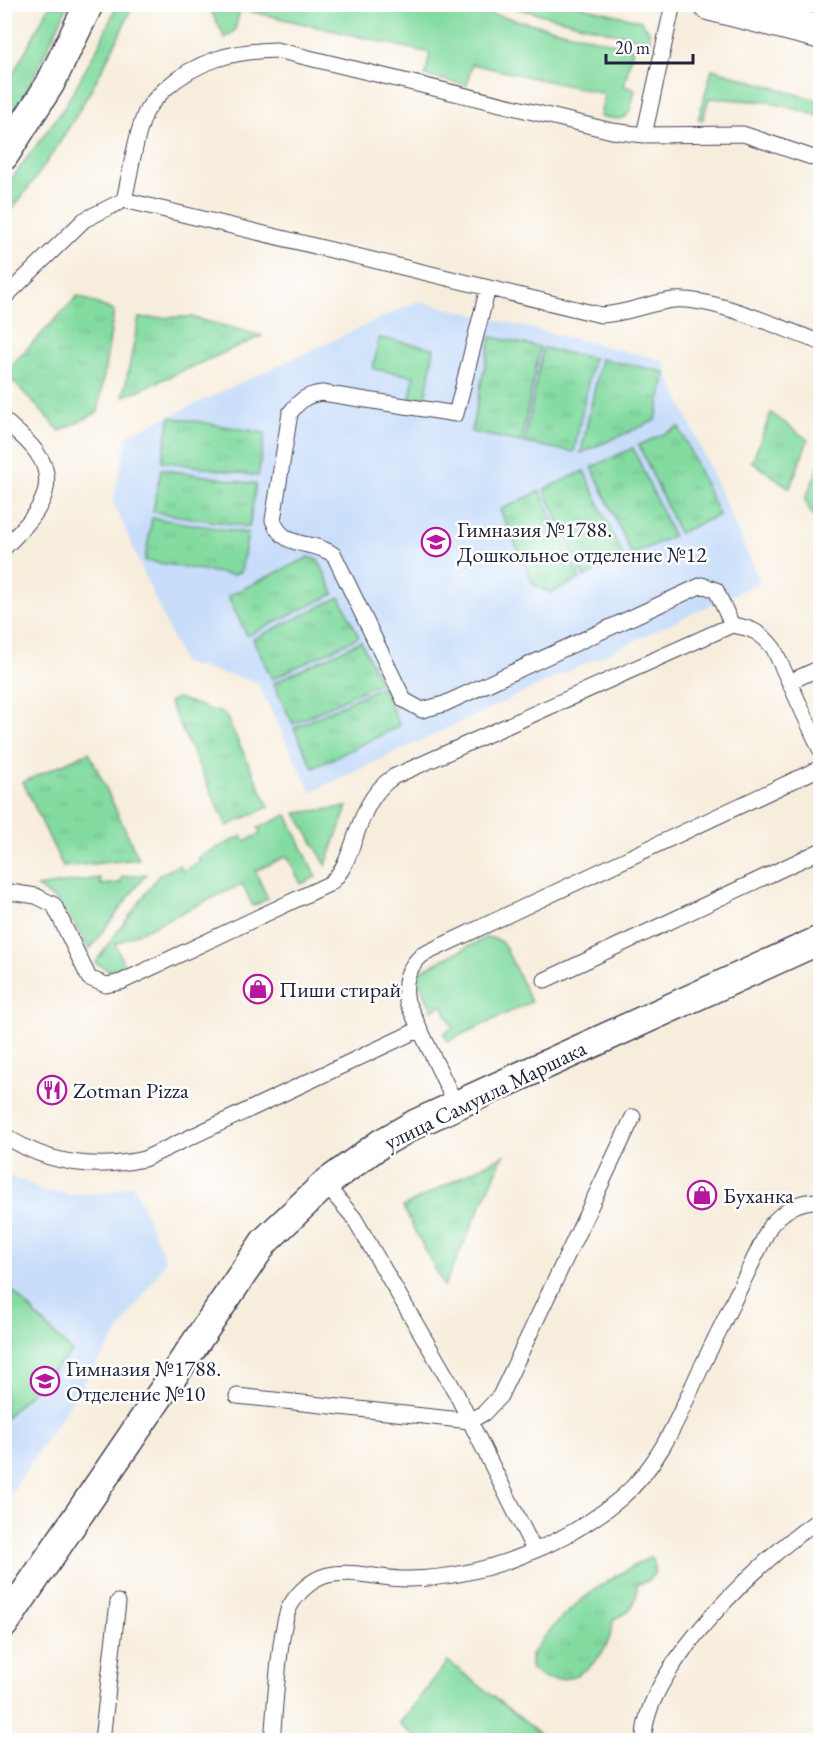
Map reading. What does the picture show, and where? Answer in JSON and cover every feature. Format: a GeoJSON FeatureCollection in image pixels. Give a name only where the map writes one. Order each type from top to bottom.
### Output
{"type":"FeatureCollection","features":[{"type":"Feature","properties":{"kind":"street"},"geometry":{"type":"LineString","coordinates":[[4,156],[50,84],[89,4]]}},
{"type":"Feature","properties":{"kind":"street"},"geometry":{"type":"LineString","coordinates":[[710,4],[820,29]]}},
{"type":"Feature","properties":{"kind":"street","name":"улица Самуила Маршака"},"geometry":{"type":"LineString","coordinates":[[4,1624],[265,1242],[325,1184],[380,1144],[456,1105],[820,940]]}},
{"type":"Feature","properties":{"kind":"lane"},"geometry":{"type":"LineString","coordinates":[[644,135],[673,4]]}},
{"type":"Feature","properties":{"kind":"lane"},"geometry":{"type":"LineString","coordinates":[[124,200],[145,113],[156,98],[194,68],[214,58],[251,50],[276,50],[612,131],[644,135],[742,134],[820,160]]}},
{"type":"Feature","properties":{"kind":"lane"},"geometry":{"type":"LineString","coordinates":[[4,298],[84,220],[124,200],[601,315],[620,314],[674,300],[702,301],[820,342]]}},
{"type":"Feature","properties":{"kind":"lane"},"geometry":{"type":"LineString","coordinates":[[488,288],[456,414],[322,393],[309,394],[300,400],[290,413],[273,520],[275,527],[294,543],[328,550],[334,555],[404,700],[422,710],[444,704],[702,585],[716,590],[732,625]]}},
{"type":"Feature","properties":{"kind":"lane"},"geometry":{"type":"LineString","coordinates":[[4,420],[38,453],[45,469],[47,486],[44,499],[33,519],[4,548]]}},
{"type":"Feature","properties":{"kind":"lane"},"geometry":{"type":"LineString","coordinates":[[4,891],[36,896],[54,905],[89,978],[106,985],[121,982],[333,880],[340,870],[370,798],[393,777],[732,625],[751,628],[765,637],[820,749]]}},
{"type":"Feature","properties":{"kind":"lane"},"geometry":{"type":"LineString","coordinates":[[789,682],[820,668]]}},
{"type":"Feature","properties":{"kind":"lane"},"geometry":{"type":"LineString","coordinates":[[456,1105],[407,1002],[404,987],[407,975],[422,955],[820,768]]}},
{"type":"Feature","properties":{"kind":"lane"},"geometry":{"type":"LineString","coordinates":[[545,980],[820,851]]}},
{"type":"Feature","properties":{"kind":"lane"},"geometry":{"type":"LineString","coordinates":[[4,1135],[39,1155],[73,1164],[105,1165],[144,1159],[420,1029]]}},
{"type":"Feature","properties":{"kind":"lane"},"geometry":{"type":"LineString","coordinates":[[237,1396],[470,1421],[484,1413],[500,1396],[633,1117]]}},
{"type":"Feature","properties":{"kind":"lane"},"geometry":{"type":"LineString","coordinates":[[325,1184],[354,1218],[470,1421],[534,1550]]}},
{"type":"Feature","properties":{"kind":"lane"},"geometry":{"type":"LineString","coordinates":[[272,1740],[284,1628],[289,1608],[301,1591],[327,1575],[349,1573],[407,1579],[453,1575],[489,1567],[565,1535],[612,1505],[650,1467],[665,1443],[770,1226],[782,1212],[800,1203],[820,1202]]}},
{"type":"Feature","properties":{"kind":"lane"},"geometry":{"type":"LineString","coordinates":[[644,1740],[645,1718],[649,1706],[672,1669],[706,1623],[746,1580],[820,1519]]}},
{"type":"Feature","properties":{"kind":"lane"},"geometry":{"type":"LineString","coordinates":[[102,1740],[118,1602]]}},
{"type":"Feature","properties":{"kind":"shaded area","name":"Гимназия №1788. Дошкольное отделение №12"},"geometry":{"type":"Polygon","coordinates":[[[418,301],[662,360],[760,582],[311,792],[257,682],[183,663],[113,502],[128,435],[418,301]]]}},
{"type":"Feature","properties":{"kind":"shaded area","name":"Гимназия №1788. Отделение №10"},"geometry":{"type":"Polygon","coordinates":[[[5,1174],[43,1190],[73,1195],[104,1193],[133,1185],[166,1261],[5,1501],[5,1174]]]}},
{"type":"Feature","properties":{"kind":"green space"},"geometry":{"type":"Polygon","coordinates":[[[50,5],[68,5],[30,85],[5,127],[5,89],[50,5]]]}},
{"type":"Feature","properties":{"kind":"green space"},"geometry":{"type":"Polygon","coordinates":[[[117,5],[133,5],[92,89],[43,168],[5,218],[5,188],[64,108],[98,47],[117,5]]]}},
{"type":"Feature","properties":{"kind":"green space"},"geometry":{"type":"Polygon","coordinates":[[[208,5],[454,5],[633,48],[624,86],[635,89],[627,115],[618,119],[610,118],[600,116],[605,94],[472,64],[467,85],[425,76],[430,53],[240,9],[235,30],[225,38],[208,5]]]}},
{"type":"Feature","properties":{"kind":"green space"},"geometry":{"type":"Polygon","coordinates":[[[504,5],[575,5],[641,21],[649,31],[650,42],[504,5]]]}},
{"type":"Feature","properties":{"kind":"green space"},"geometry":{"type":"Polygon","coordinates":[[[712,69],[820,101],[820,116],[769,102],[709,98],[702,121],[698,120],[712,69]]]}},
{"type":"Feature","properties":{"kind":"green space"},"geometry":{"type":"Polygon","coordinates":[[[78,296],[114,311],[98,412],[60,431],[5,372],[78,296]]]}},
{"type":"Feature","properties":{"kind":"green space"},"geometry":{"type":"Polygon","coordinates":[[[191,317],[262,336],[123,397],[139,318],[191,317]]]}},
{"type":"Feature","properties":{"kind":"green space"},"geometry":{"type":"Polygon","coordinates":[[[491,337],[540,347],[521,442],[471,432],[491,337]]]}},
{"type":"Feature","properties":{"kind":"green space"},"geometry":{"type":"Polygon","coordinates":[[[379,338],[434,348],[425,400],[410,398],[414,376],[373,369],[379,338]]]}},
{"type":"Feature","properties":{"kind":"green space"},"geometry":{"type":"Polygon","coordinates":[[[543,348],[593,358],[574,452],[524,443],[543,348]]]}},
{"type":"Feature","properties":{"kind":"green space"},"geometry":{"type":"Polygon","coordinates":[[[601,359],[666,372],[656,420],[581,453],[601,359]]]}},
{"type":"Feature","properties":{"kind":"green space"},"geometry":{"type":"Polygon","coordinates":[[[771,413],[808,440],[790,488],[752,462],[771,413]]]}},
{"type":"Feature","properties":{"kind":"green space"},"geometry":{"type":"Polygon","coordinates":[[[170,417],[265,433],[258,476],[162,461],[170,417]]]}},
{"type":"Feature","properties":{"kind":"green space"},"geometry":{"type":"Polygon","coordinates":[[[679,427],[719,515],[679,533],[639,445],[679,427]]]}},
{"type":"Feature","properties":{"kind":"green space"},"geometry":{"type":"Polygon","coordinates":[[[633,448],[673,536],[632,555],[592,467],[633,448]]]}},
{"type":"Feature","properties":{"kind":"green space"},"geometry":{"type":"Polygon","coordinates":[[[820,464],[820,531],[805,500],[820,464]]]}},
{"type":"Feature","properties":{"kind":"green space"},"geometry":{"type":"Polygon","coordinates":[[[161,469],[256,484],[249,527],[153,512],[161,469]]]}},
{"type":"Feature","properties":{"kind":"green space"},"geometry":{"type":"Polygon","coordinates":[[[584,471],[624,559],[584,577],[544,489],[584,471]]]}},
{"type":"Feature","properties":{"kind":"green space"},"geometry":{"type":"Polygon","coordinates":[[[540,491],[580,579],[550,593],[534,585],[500,510],[540,491]]]}},
{"type":"Feature","properties":{"kind":"green space"},"geometry":{"type":"Polygon","coordinates":[[[152,518],[248,533],[241,571],[233,575],[145,561],[152,518]]]}},
{"type":"Feature","properties":{"kind":"green space"},"geometry":{"type":"Polygon","coordinates":[[[309,557],[319,561],[334,594],[247,636],[228,596],[309,557]]]}},
{"type":"Feature","properties":{"kind":"green space"},"geometry":{"type":"Polygon","coordinates":[[[340,597],[359,637],[272,679],[253,639],[340,597]]]}},
{"type":"Feature","properties":{"kind":"green space"},"geometry":{"type":"Polygon","coordinates":[[[361,641],[380,682],[293,724],[273,683],[361,641]]]}},
{"type":"Feature","properties":{"kind":"green space"},"geometry":{"type":"Polygon","coordinates":[[[382,686],[400,726],[313,768],[294,728],[382,686]]]}},
{"type":"Feature","properties":{"kind":"green space"},"geometry":{"type":"Polygon","coordinates":[[[177,698],[225,714],[269,807],[227,826],[169,702],[177,698]]]}},
{"type":"Feature","properties":{"kind":"green space"},"geometry":{"type":"Polygon","coordinates":[[[89,752],[139,859],[63,867],[23,782],[89,752]]]}},
{"type":"Feature","properties":{"kind":"green space"},"geometry":{"type":"Polygon","coordinates":[[[347,807],[326,865],[296,813],[347,807]]]}},
{"type":"Feature","properties":{"kind":"green space"},"geometry":{"type":"Polygon","coordinates":[[[287,815],[316,877],[301,884],[287,856],[255,871],[268,899],[253,906],[242,884],[115,944],[125,967],[111,971],[95,963],[159,875],[179,865],[183,871],[200,862],[198,857],[242,836],[245,841],[261,834],[258,828],[287,815]]]}},
{"type":"Feature","properties":{"kind":"green space"},"geometry":{"type":"Polygon","coordinates":[[[146,874],[89,950],[68,914],[55,900],[37,887],[100,878],[101,885],[120,883],[122,877],[146,874]]]}},
{"type":"Feature","properties":{"kind":"green space"},"geometry":{"type":"Polygon","coordinates":[[[487,937],[500,941],[505,947],[531,1002],[448,1041],[444,1033],[453,1028],[442,1005],[432,1010],[419,982],[420,971],[487,937]]]}},
{"type":"Feature","properties":{"kind":"green space"},"geometry":{"type":"Polygon","coordinates":[[[504,1155],[447,1280],[444,1286],[403,1207],[504,1155]]]}},
{"type":"Feature","properties":{"kind":"green space"},"geometry":{"type":"Polygon","coordinates":[[[5,1283],[72,1352],[5,1418],[5,1283]]]}},
{"type":"Feature","properties":{"kind":"green space"},"geometry":{"type":"Polygon","coordinates":[[[651,1557],[655,1567],[653,1575],[647,1581],[637,1584],[635,1602],[629,1610],[613,1619],[611,1634],[596,1660],[585,1670],[572,1677],[558,1679],[544,1677],[531,1670],[531,1655],[570,1610],[600,1586],[651,1557]]]}},
{"type":"Feature","properties":{"kind":"green space"},"geometry":{"type":"Polygon","coordinates":[[[448,1661],[548,1740],[420,1740],[399,1724],[448,1661]]]}},
{"type":"Feature","properties":{"kind":"place","name":"Гимназия №1788. Дошкольное отделение №12"},"geometry":{"type":"Point","coordinates":[436,542]}},
{"type":"Feature","properties":{"kind":"place","name":"Пиши стирай"},"geometry":{"type":"Point","coordinates":[258,989]}},
{"type":"Feature","properties":{"kind":"place","name":"Zotman Pizza"},"geometry":{"type":"Point","coordinates":[52,1090]}},
{"type":"Feature","properties":{"kind":"place","name":"Буханка"},"geometry":{"type":"Point","coordinates":[702,1195]}},
{"type":"Feature","properties":{"kind":"place","name":"Гимназия №1788. Отделение №10"},"geometry":{"type":"Point","coordinates":[45,1381]}}]}
